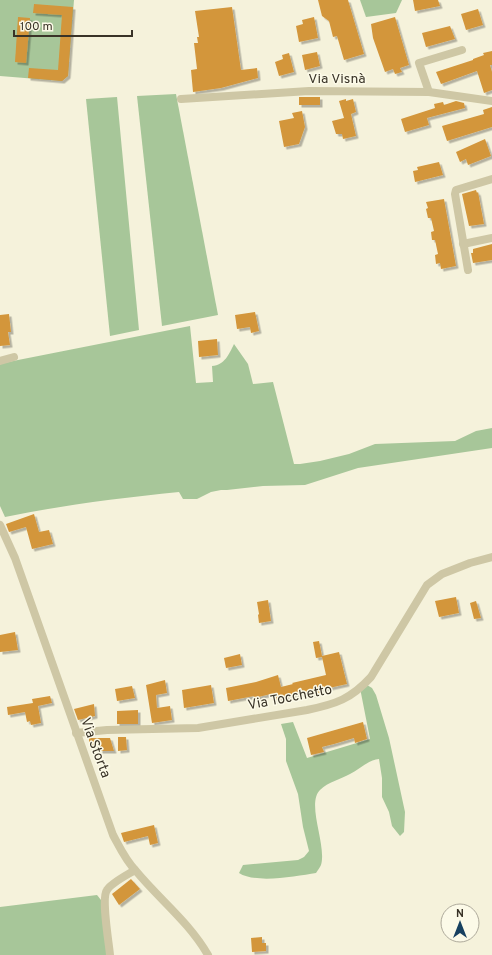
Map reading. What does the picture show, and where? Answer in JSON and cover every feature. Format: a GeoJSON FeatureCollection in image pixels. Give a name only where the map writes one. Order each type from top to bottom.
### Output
{"type":"FeatureCollection","features":[{"type":"Feature","properties":{"kind":"street"},"geometry":{"type":"LineString","coordinates":[[429,92],[419,63],[462,50]]}},
{"type":"Feature","properties":{"kind":"street","name":"Via Visnà"},"geometry":{"type":"LineString","coordinates":[[182,99],[309,91],[429,92],[492,100]]}},
{"type":"Feature","properties":{"kind":"street"},"geometry":{"type":"LineString","coordinates":[[468,270],[455,194],[456,190],[492,179]]}},
{"type":"Feature","properties":{"kind":"street"},"geometry":{"type":"LineString","coordinates":[[463,244],[492,238]]}},
{"type":"Feature","properties":{"kind":"street"},"geometry":{"type":"LineString","coordinates":[[0,361],[14,357]]}},
{"type":"Feature","properties":{"kind":"street","name":"Via Storta"},"geometry":{"type":"LineString","coordinates":[[0,525],[14,558],[113,835],[124,856],[134,870],[190,929],[208,955]]}},
{"type":"Feature","properties":{"kind":"street","name":"Via Tocchetto"},"geometry":{"type":"LineString","coordinates":[[76,733],[108,730],[198,728],[307,710],[342,701],[359,690],[371,677],[427,585],[442,574],[470,563],[492,557]]}},
{"type":"Feature","properties":{"kind":"street"},"geometry":{"type":"LineString","coordinates":[[110,955],[105,894],[110,887],[134,870]]}},
{"type":"Feature","properties":{"kind":"green space"},"geometry":{"type":"Polygon","coordinates":[[[0,0],[74,0],[68,76],[62,81],[0,76],[0,0]]]}},
{"type":"Feature","properties":{"kind":"green space"},"geometry":{"type":"Polygon","coordinates":[[[360,0],[402,0],[396,13],[366,17],[360,0]]]}},
{"type":"Feature","properties":{"kind":"green space"},"geometry":{"type":"Polygon","coordinates":[[[176,94],[218,315],[162,326],[137,96],[176,94]]]}},
{"type":"Feature","properties":{"kind":"green space"},"geometry":{"type":"Polygon","coordinates":[[[117,97],[139,330],[110,336],[86,99],[117,97]]]}},
{"type":"Feature","properties":{"kind":"green space"},"geometry":{"type":"Polygon","coordinates":[[[190,326],[196,383],[213,382],[212,366],[220,364],[223,361],[234,344],[248,364],[253,384],[273,382],[294,464],[320,461],[349,454],[375,444],[455,441],[476,431],[492,428],[492,448],[358,468],[305,485],[263,486],[221,490],[211,492],[197,499],[183,499],[179,492],[157,494],[70,505],[5,517],[0,506],[0,364],[190,326]]]}},
{"type":"Feature","properties":{"kind":"green space"},"geometry":{"type":"Polygon","coordinates":[[[367,685],[372,688],[376,695],[389,738],[405,812],[404,832],[400,836],[392,826],[389,812],[382,797],[382,778],[379,759],[376,759],[327,785],[320,790],[316,796],[315,805],[322,857],[321,865],[316,873],[266,879],[246,876],[239,873],[243,865],[298,860],[304,857],[309,851],[303,827],[298,794],[286,761],[286,739],[281,724],[293,722],[307,758],[370,739],[360,688],[367,685]]]}},
{"type":"Feature","properties":{"kind":"green space"},"geometry":{"type":"Polygon","coordinates":[[[97,895],[105,905],[110,955],[0,955],[0,907],[97,895]]]}},
{"type":"Feature","properties":{"kind":"building"},"geometry":{"type":"Polygon","coordinates":[[[318,0],[348,0],[364,54],[344,60],[337,36],[333,37],[329,21],[322,16],[318,0]]]}},
{"type":"Feature","properties":{"kind":"building"},"geometry":{"type":"Polygon","coordinates":[[[413,0],[438,0],[440,6],[415,11],[413,0]]]}},
{"type":"Feature","properties":{"kind":"building"},"geometry":{"type":"Polygon","coordinates":[[[34,4],[73,7],[68,76],[62,81],[28,78],[29,68],[58,70],[62,15],[33,13],[34,4]]]}},
{"type":"Feature","properties":{"kind":"building"},"geometry":{"type":"Polygon","coordinates":[[[232,7],[241,70],[257,68],[258,78],[221,88],[193,92],[191,70],[197,69],[194,43],[198,43],[197,37],[199,37],[195,11],[232,7]]]}},
{"type":"Feature","properties":{"kind":"building"},"geometry":{"type":"Polygon","coordinates":[[[478,9],[483,25],[466,30],[461,14],[478,9]]]}},
{"type":"Feature","properties":{"kind":"building"},"geometry":{"type":"Polygon","coordinates":[[[18,17],[30,18],[26,63],[15,62],[18,17]]]}},
{"type":"Feature","properties":{"kind":"building"},"geometry":{"type":"Polygon","coordinates":[[[314,17],[318,38],[299,42],[296,26],[303,24],[302,20],[314,17]]]}},
{"type":"Feature","properties":{"kind":"building"},"geometry":{"type":"Polygon","coordinates":[[[395,17],[409,65],[400,68],[402,72],[395,74],[393,69],[385,72],[373,38],[371,24],[395,17]]]}},
{"type":"Feature","properties":{"kind":"building"},"geometry":{"type":"Polygon","coordinates":[[[450,26],[455,39],[426,47],[422,33],[450,26]]]}},
{"type":"Feature","properties":{"kind":"building"},"geometry":{"type":"Polygon","coordinates":[[[492,51],[492,65],[490,65],[492,72],[492,90],[484,93],[477,71],[441,84],[436,72],[473,60],[484,55],[483,53],[492,51]]]}},
{"type":"Feature","properties":{"kind":"building"},"geometry":{"type":"Polygon","coordinates":[[[317,52],[320,66],[305,70],[302,55],[317,52]]]}},
{"type":"Feature","properties":{"kind":"building"},"geometry":{"type":"Polygon","coordinates":[[[289,53],[294,72],[279,76],[275,62],[283,59],[282,55],[289,53]]]}},
{"type":"Feature","properties":{"kind":"building"},"geometry":{"type":"Polygon","coordinates":[[[299,97],[320,97],[320,105],[299,105],[299,97]]]}},
{"type":"Feature","properties":{"kind":"building"},"geometry":{"type":"Polygon","coordinates":[[[346,99],[346,101],[353,99],[356,112],[351,114],[356,136],[343,139],[342,134],[336,134],[332,121],[344,118],[339,101],[346,99]]]}},
{"type":"Feature","properties":{"kind":"building"},"geometry":{"type":"Polygon","coordinates":[[[456,101],[464,103],[465,108],[427,118],[429,125],[405,132],[401,119],[435,108],[434,104],[443,102],[444,105],[456,101]]]}},
{"type":"Feature","properties":{"kind":"building"},"geometry":{"type":"Polygon","coordinates":[[[492,107],[492,127],[447,141],[442,126],[484,114],[483,110],[492,107]]]}},
{"type":"Feature","properties":{"kind":"building"},"geometry":{"type":"Polygon","coordinates":[[[302,111],[305,127],[299,144],[284,147],[279,121],[294,118],[292,113],[302,111]]]}},
{"type":"Feature","properties":{"kind":"building"},"geometry":{"type":"Polygon","coordinates":[[[485,139],[491,156],[468,165],[466,159],[460,162],[456,152],[485,139]]]}},
{"type":"Feature","properties":{"kind":"building"},"geometry":{"type":"Polygon","coordinates":[[[439,162],[443,175],[415,182],[413,171],[418,170],[417,167],[439,162]]]}},
{"type":"Feature","properties":{"kind":"building"},"geometry":{"type":"Polygon","coordinates":[[[476,190],[477,193],[478,192],[484,224],[469,226],[462,194],[476,190]]]}},
{"type":"Feature","properties":{"kind":"building"},"geometry":{"type":"Polygon","coordinates":[[[444,199],[456,266],[441,269],[440,263],[436,264],[435,255],[438,254],[435,240],[432,240],[431,232],[434,231],[431,218],[428,218],[426,209],[428,208],[426,202],[444,199]]]}},
{"type":"Feature","properties":{"kind":"building"},"geometry":{"type":"Polygon","coordinates":[[[492,244],[492,260],[473,263],[471,253],[473,253],[473,249],[492,244]]]}},
{"type":"Feature","properties":{"kind":"building"},"geometry":{"type":"Polygon","coordinates":[[[255,312],[259,331],[251,333],[250,327],[237,329],[235,315],[255,312]]]}},
{"type":"Feature","properties":{"kind":"building"},"geometry":{"type":"Polygon","coordinates":[[[9,314],[11,332],[8,332],[10,345],[0,346],[0,315],[9,314]]]}},
{"type":"Feature","properties":{"kind":"building"},"geometry":{"type":"Polygon","coordinates":[[[217,339],[218,355],[199,357],[198,341],[217,339]]]}},
{"type":"Feature","properties":{"kind":"building"},"geometry":{"type":"Polygon","coordinates":[[[34,514],[39,532],[49,530],[53,544],[32,549],[26,527],[9,532],[6,524],[34,514]]]}},
{"type":"Feature","properties":{"kind":"building"},"geometry":{"type":"Polygon","coordinates":[[[456,597],[459,613],[439,617],[435,601],[456,597]]]}},
{"type":"Feature","properties":{"kind":"building"},"geometry":{"type":"Polygon","coordinates":[[[268,600],[271,621],[259,623],[257,602],[268,600]]]}},
{"type":"Feature","properties":{"kind":"building"},"geometry":{"type":"Polygon","coordinates":[[[476,601],[481,618],[474,619],[470,603],[476,601]]]}},
{"type":"Feature","properties":{"kind":"building"},"geometry":{"type":"Polygon","coordinates":[[[15,632],[18,650],[0,652],[0,635],[15,632]]]}},
{"type":"Feature","properties":{"kind":"building"},"geometry":{"type":"Polygon","coordinates":[[[319,641],[322,656],[339,652],[347,684],[320,690],[320,693],[306,696],[305,693],[273,701],[271,694],[254,698],[254,696],[228,701],[226,688],[256,682],[278,675],[281,687],[326,675],[322,657],[316,658],[313,642],[319,641]]]}},
{"type":"Feature","properties":{"kind":"building"},"geometry":{"type":"Polygon","coordinates":[[[240,654],[242,665],[226,668],[224,658],[240,654]]]}},
{"type":"Feature","properties":{"kind":"building"},"geometry":{"type":"Polygon","coordinates":[[[165,680],[167,693],[156,695],[157,708],[170,706],[172,720],[152,723],[146,685],[165,680]]]}},
{"type":"Feature","properties":{"kind":"building"},"geometry":{"type":"Polygon","coordinates":[[[211,685],[214,703],[184,708],[182,690],[211,685]]]}},
{"type":"Feature","properties":{"kind":"building"},"geometry":{"type":"Polygon","coordinates":[[[132,686],[135,698],[117,701],[115,689],[132,686]]]}},
{"type":"Feature","properties":{"kind":"building"},"geometry":{"type":"Polygon","coordinates":[[[50,696],[52,703],[38,706],[41,723],[31,725],[30,721],[27,722],[25,712],[8,715],[7,707],[33,703],[32,699],[50,696]]]}},
{"type":"Feature","properties":{"kind":"building"},"geometry":{"type":"Polygon","coordinates":[[[94,704],[95,716],[78,720],[74,709],[94,704]]]}},
{"type":"Feature","properties":{"kind":"building"},"geometry":{"type":"Polygon","coordinates":[[[138,710],[138,724],[117,724],[117,711],[138,710]]]}},
{"type":"Feature","properties":{"kind":"building"},"geometry":{"type":"Polygon","coordinates":[[[363,722],[367,739],[355,743],[354,738],[322,747],[324,752],[311,755],[307,738],[363,722]]]}},
{"type":"Feature","properties":{"kind":"building"},"geometry":{"type":"Polygon","coordinates":[[[118,737],[126,737],[127,750],[118,751],[118,737]]]}},
{"type":"Feature","properties":{"kind":"building"},"geometry":{"type":"Polygon","coordinates":[[[89,738],[110,738],[114,751],[100,751],[100,746],[89,747],[89,738]]]}},
{"type":"Feature","properties":{"kind":"building"},"geometry":{"type":"Polygon","coordinates":[[[154,825],[158,843],[150,845],[148,836],[124,842],[121,833],[154,825]]]}},
{"type":"Feature","properties":{"kind":"building"},"geometry":{"type":"Polygon","coordinates":[[[131,879],[140,889],[119,905],[112,894],[131,879]]]}},
{"type":"Feature","properties":{"kind":"building"},"geometry":{"type":"Polygon","coordinates":[[[262,937],[262,943],[266,943],[266,951],[252,952],[251,938],[262,937]]]}}]}
